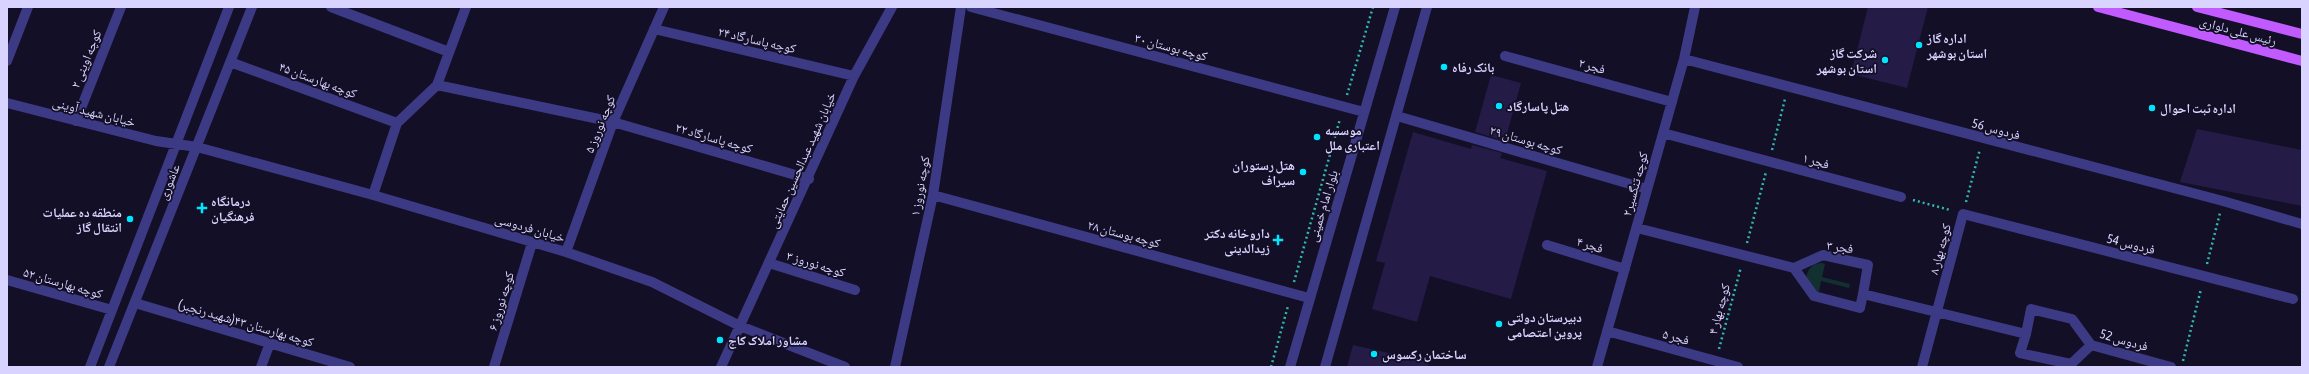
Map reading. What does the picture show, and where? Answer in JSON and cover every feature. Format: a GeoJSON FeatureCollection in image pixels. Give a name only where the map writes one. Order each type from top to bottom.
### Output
{"type":"FeatureCollection","features":[{"type":"Feature","properties":{"kind":"main road","name":"رئیس علی دلواری"},"geometry":{"type":"LineString","coordinates":[[2098,7],[2302,62]]}},
{"type":"Feature","properties":{"kind":"main road","name":"رئیس علی دلواری"},"geometry":{"type":"LineString","coordinates":[[2197,7],[2302,34]]}},
{"type":"Feature","properties":{"kind":"street"},"geometry":{"type":"LineString","coordinates":[[7,61],[28,7]]}},
{"type":"Feature","properties":{"kind":"street","name":"کوچه اوینی ۲"},"geometry":{"type":"LineString","coordinates":[[76,121],[121,7]]}},
{"type":"Feature","properties":{"kind":"street","name":"عاشوری"},"geometry":{"type":"LineString","coordinates":[[90,367],[229,7]]}},
{"type":"Feature","properties":{"kind":"street","name":"عاشوری"},"geometry":{"type":"LineString","coordinates":[[109,367],[252,7]]}},
{"type":"Feature","properties":{"kind":"street"},"geometry":{"type":"LineString","coordinates":[[331,7],[449,52]]}},
{"type":"Feature","properties":{"kind":"street"},"geometry":{"type":"LineString","coordinates":[[373,195],[397,123],[437,86],[466,7]]}},
{"type":"Feature","properties":{"kind":"street","name":"کوچه نوروز ۵"},"geometry":{"type":"LineString","coordinates":[[566,252],[613,122],[664,7]]}},
{"type":"Feature","properties":{"kind":"street","name":"خیابان شهید عبدالحسین حمایتی"},"geometry":{"type":"LineString","coordinates":[[721,367],[809,179],[854,76],[892,7]]}},
{"type":"Feature","properties":{"kind":"street","name":"کوچه نوروز ۱"},"geometry":{"type":"LineString","coordinates":[[895,367],[933,195],[961,7]]}},
{"type":"Feature","properties":{"kind":"street","name":"کوچه بوستان ۳۰"},"geometry":{"type":"LineString","coordinates":[[971,7],[1364,112]]}},
{"type":"Feature","properties":{"kind":"street","name":"بلوار امام خمینی"},"geometry":{"type":"LineString","coordinates":[[1290,367],[1395,7]]}},
{"type":"Feature","properties":{"kind":"street"},"geometry":{"type":"LineString","coordinates":[[1325,367],[1427,7]]}},
{"type":"Feature","properties":{"kind":"street","name":"کوچه تنگسیر۲"},"geometry":{"type":"LineString","coordinates":[[1598,367],[1684,59],[1695,7]]}},
{"type":"Feature","properties":{"kind":"street","name":"کوچه پاسارگاد ۲۴"},"geometry":{"type":"LineString","coordinates":[[654,29],[854,76]]}},
{"type":"Feature","properties":{"kind":"street","name":"فجر ۲"},"geometry":{"type":"LineString","coordinates":[[1505,56],[1672,102]]}},
{"type":"Feature","properties":{"kind":"street","name":"فردوس 56"},"geometry":{"type":"LineString","coordinates":[[1684,59],[2223,201],[2302,224]]}},
{"type":"Feature","properties":{"kind":"street","name":"کوچه بهارستان ۴۵"},"geometry":{"type":"LineString","coordinates":[[230,62],[397,123]]}},
{"type":"Feature","properties":{"kind":"street","name":"کوچه پاسارگاد ۲۲"},"geometry":{"type":"LineString","coordinates":[[437,86],[613,122],[809,179]]}},
{"type":"Feature","properties":{"kind":"street","name":"خیابان شهید آوینی"},"geometry":{"type":"LineString","coordinates":[[7,103],[175,145],[197,147]]}},
{"type":"Feature","properties":{"kind":"street","name":"کوچه بوستان ۲۹"},"geometry":{"type":"LineString","coordinates":[[1397,116],[1647,189]]}},
{"type":"Feature","properties":{"kind":"street","name":"فجر ۱"},"geometry":{"type":"LineString","coordinates":[[1663,133],[1901,197]]}},
{"type":"Feature","properties":{"kind":"street","name":"خیابان فردوسی"},"geometry":{"type":"LineString","coordinates":[[197,147],[373,195],[566,252],[652,282],[740,326],[845,367]]}},
{"type":"Feature","properties":{"kind":"street","name":"کوچه بوستان ۲۸"},"geometry":{"type":"LineString","coordinates":[[933,195],[1309,298]]}},
{"type":"Feature","properties":{"kind":"street","name":"فردوس 54"},"geometry":{"type":"LineString","coordinates":[[1963,214],[2293,299]]}},
{"type":"Feature","properties":{"kind":"street","name":"کوچه بهار ۸"},"geometry":{"type":"LineString","coordinates":[[1922,367],[1963,214]]}},
{"type":"Feature","properties":{"kind":"street"},"geometry":{"type":"LineString","coordinates":[[1637,228],[1794,268],[1814,296],[1860,308],[1863,294],[2026,334],[2020,353],[2071,364],[2091,345]]}},
{"type":"Feature","properties":{"kind":"street","name":"کوچه نوروز ۶"},"geometry":{"type":"LineString","coordinates":[[494,367],[532,243]]}},
{"type":"Feature","properties":{"kind":"street","name":"فجر ۴"},"geometry":{"type":"LineString","coordinates":[[1547,245],[1625,269]]}},
{"type":"Feature","properties":{"kind":"street","name":"فجر ۳"},"geometry":{"type":"LineString","coordinates":[[1794,268],[1823,255],[1868,265],[1863,294]]}},
{"type":"Feature","properties":{"kind":"street","name":"کوچه نوروز ۳"},"geometry":{"type":"LineString","coordinates":[[769,263],[855,290]]}},
{"type":"Feature","properties":{"kind":"street","name":"کوچه بهارستان ۵۲"},"geometry":{"type":"LineString","coordinates":[[7,280],[112,310]]}},
{"type":"Feature","properties":{"kind":"street","name":"کوچه بهارستان ۴۳(شهید رنجبر)"},"geometry":{"type":"LineString","coordinates":[[135,303],[350,367]]}},
{"type":"Feature","properties":{"kind":"street","name":"فردوس 52"},"geometry":{"type":"LineString","coordinates":[[2026,334],[2031,309],[2072,319],[2091,345],[2172,367]]}},
{"type":"Feature","properties":{"kind":"street","name":"فجر ۵"},"geometry":{"type":"LineString","coordinates":[[1607,331],[1738,367]]}},
{"type":"Feature","properties":{"kind":"street"},"geometry":{"type":"LineString","coordinates":[[261,367],[270,343]]}},
{"type":"Feature","properties":{"kind":"path"},"geometry":{"type":"LineString","coordinates":[[1271,367],[1343,106],[1373,7]]}},
{"type":"Feature","properties":{"kind":"path","name":"کوچه بهار ۸"},"geometry":{"type":"LineString","coordinates":[[1963,214],[1982,138]]}},
{"type":"Feature","properties":{"kind":"path"},"geometry":{"type":"LineString","coordinates":[[1901,197],[1963,214]]}},
{"type":"Feature","properties":{"kind":"path","name":"کوچه بهار ۴"},"geometry":{"type":"LineString","coordinates":[[1716,361],[1744,256]]}},
{"type":"Feature","properties":{"kind":"green space"},"geometry":{"type":"Polygon","coordinates":[[[1822,263],[1825,264],[1822,277],[1850,284],[1849,288],[1821,281],[1819,292],[1816,292],[1806,278],[1813,265],[1822,263]]]}},
{"type":"Feature","properties":{"kind":"building","name":"شرکت گاز استان بوشهر"},"geometry":{"type":"Polygon","coordinates":[[[1868,7],[1928,7],[1907,88],[1851,74],[1868,7]]]}},
{"type":"Feature","properties":{"kind":"building","name":"هتل پاسارگاد"},"geometry":{"type":"Polygon","coordinates":[[[1491,75],[1521,83],[1505,141],[1475,132],[1491,75]]]}},
{"type":"Feature","properties":{"kind":"building"},"geometry":{"type":"Polygon","coordinates":[[[2197,129],[2302,150],[2302,206],[2180,182],[2197,129]]]}},
{"type":"Feature","properties":{"kind":"building"},"geometry":{"type":"Polygon","coordinates":[[[1413,132],[1471,149],[1472,145],[1502,153],[1500,158],[1547,171],[1511,299],[1430,276],[1417,322],[1372,309],[1385,263],[1376,261],[1413,132]]]}},
{"type":"Feature","properties":{"kind":"building","name":"ساختمان رکسوس"},"geometry":{"type":"Polygon","coordinates":[[[1353,345],[1429,362],[1428,367],[1347,367],[1353,345]]]}},
{"type":"Feature","properties":{"kind":"place","name":"اداره گاز استان بوشهر"},"geometry":{"type":"Point","coordinates":[1919,45]}},
{"type":"Feature","properties":{"kind":"place","name":"شرکت گاز استان بوشهر"},"geometry":{"type":"Point","coordinates":[1885,60]}},
{"type":"Feature","properties":{"kind":"place","name":"بانک رفاه"},"geometry":{"type":"Point","coordinates":[1444,67]}},
{"type":"Feature","properties":{"kind":"place","name":"هتل پاسارگاد"},"geometry":{"type":"Point","coordinates":[1499,106]}},
{"type":"Feature","properties":{"kind":"place","name":"اداره ثبت احوال"},"geometry":{"type":"Point","coordinates":[2152,108]}},
{"type":"Feature","properties":{"kind":"place","name":"موسسه اعتباری ملل"},"geometry":{"type":"Point","coordinates":[1317,137]}},
{"type":"Feature","properties":{"kind":"place","name":"هتل رستوران سیراف"},"geometry":{"type":"Point","coordinates":[1303,172]}},
{"type":"Feature","properties":{"kind":"place","name":"درمانگاه فرهنگیان"},"geometry":{"type":"Point","coordinates":[202,208]}},
{"type":"Feature","properties":{"kind":"place","name":"منطقه ده عملیات انتقال گاز"},"geometry":{"type":"Point","coordinates":[130,219]}},
{"type":"Feature","properties":{"kind":"place","name":"داروخانه دکتر زیدالدینی"},"geometry":{"type":"Point","coordinates":[1278,240]}},
{"type":"Feature","properties":{"kind":"place","name":"دبیرستان دولتی پروین اعتصامی"},"geometry":{"type":"Point","coordinates":[1499,324]}},
{"type":"Feature","properties":{"kind":"place","name":"مشاور املاک کاج"},"geometry":{"type":"Point","coordinates":[720,340]}},
{"type":"Feature","properties":{"kind":"place","name":"ساختمان رکسوس"},"geometry":{"type":"Point","coordinates":[1374,354]}}]}
